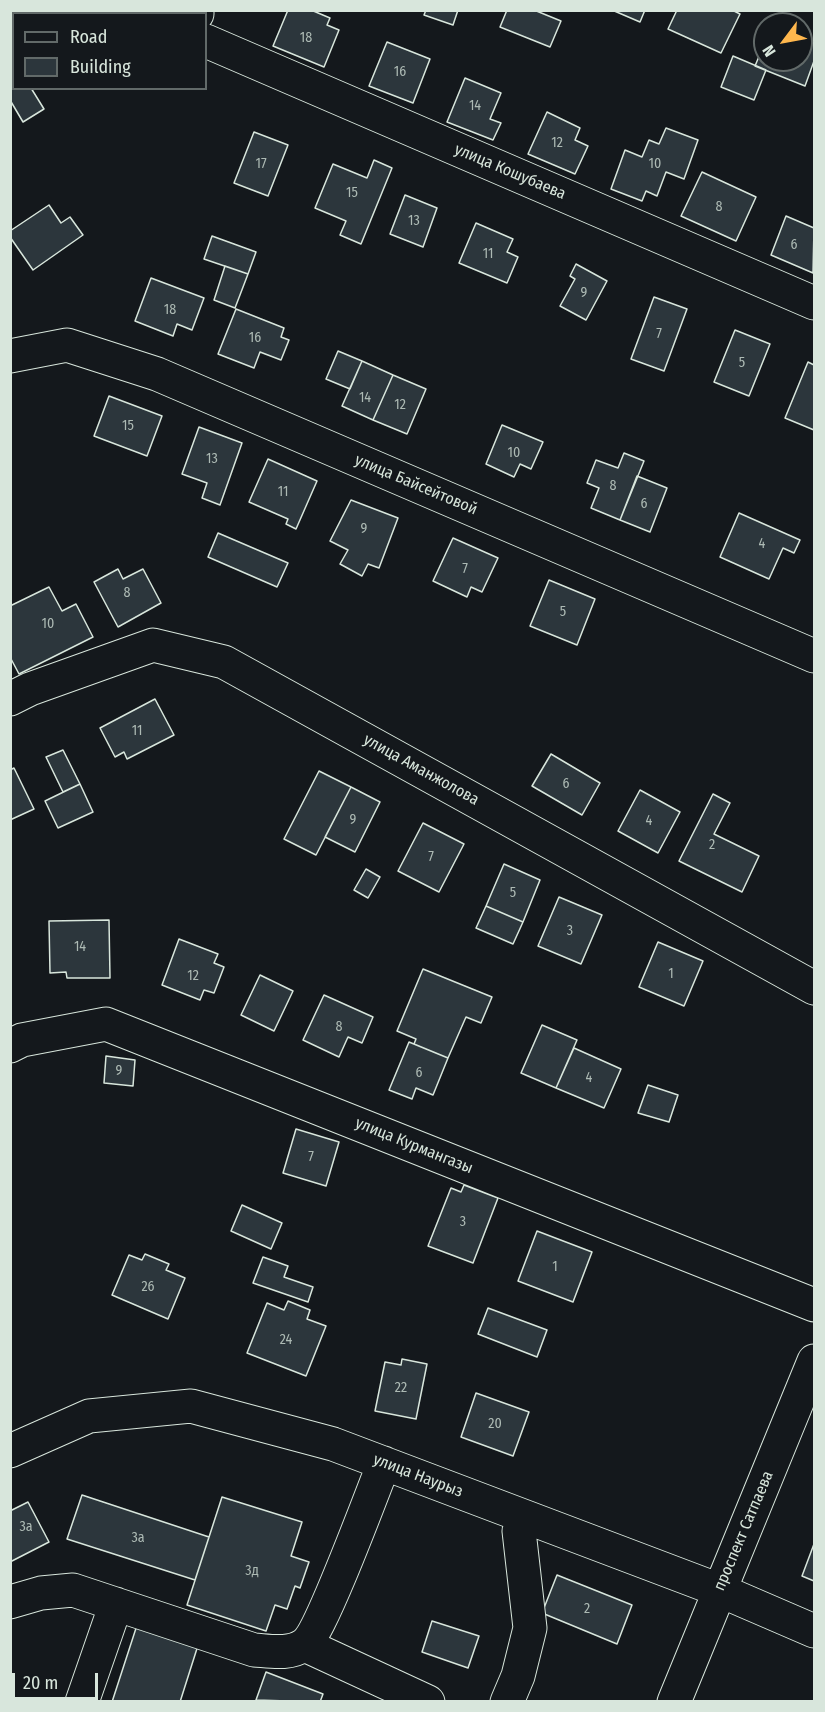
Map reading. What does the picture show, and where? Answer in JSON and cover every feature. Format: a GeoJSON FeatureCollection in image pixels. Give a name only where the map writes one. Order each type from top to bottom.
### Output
{"type":"FeatureCollection","features":[{"type":"Feature","properties":{"kind":"street","name":"улица Кошубаева"},"geometry":{"type":"LineString","coordinates":[[207,41],[814,303]]}},
{"type":"Feature","properties":{"kind":"street","name":"улица Байсейтовой"},"geometry":{"type":"LineString","coordinates":[[10,356],[67,345],[158,374],[814,656]]}},
{"type":"Feature","properties":{"kind":"street","name":"улица Аманжолова"},"geometry":{"type":"LineString","coordinates":[[10,699],[30,689],[153,645],[224,662],[814,988]]}},
{"type":"Feature","properties":{"kind":"street","name":"улица Курмангазы"},"geometry":{"type":"LineString","coordinates":[[10,1046],[22,1040],[106,1024],[814,1305]]}},
{"type":"Feature","properties":{"kind":"street","name":"проспект Сатпаева"},"geometry":{"type":"LineString","coordinates":[[674,1701],[814,1361]]}},
{"type":"Feature","properties":{"kind":"street","name":"улица Наурыз"},"geometry":{"type":"LineString","coordinates":[[10,1451],[89,1416],[191,1406],[333,1444],[719,1590],[814,1631]]}},
{"type":"Feature","properties":{"kind":"street"},"geometry":{"type":"LineString","coordinates":[[10,1602],[41,1593],[73,1590],[254,1650],[284,1653],[305,1645],[321,1618],[384,1463]]}},
{"type":"Feature","properties":{"kind":"street"},"geometry":{"type":"LineString","coordinates":[[507,1701],[518,1676],[530,1628],[519,1531],[525,1517]]}},
{"type":"Feature","properties":{"kind":"street"},"geometry":{"type":"LineString","coordinates":[[82,1701],[116,1604]]}},
{"type":"Feature","properties":{"kind":"street"},"geometry":{"type":"LineString","coordinates":[[305,1645],[428,1701]]}},
{"type":"Feature","properties":{"kind":"building"},"geometry":{"type":"Polygon","coordinates":[[[89,10],[168,10],[168,12],[86,12],[89,10]]]}},
{"type":"Feature","properties":{"kind":"building"},"geometry":{"type":"Polygon","coordinates":[[[288,10],[311,10],[330,18],[327,25],[339,30],[324,67],[273,46],[288,10]]]}},
{"type":"Feature","properties":{"kind":"building"},"geometry":{"type":"Polygon","coordinates":[[[426,10],[458,10],[453,25],[424,15],[426,10]]]}},
{"type":"Feature","properties":{"kind":"building"},"geometry":{"type":"Polygon","coordinates":[[[507,10],[534,10],[561,21],[550,47],[500,27],[507,10]]]}},
{"type":"Feature","properties":{"kind":"building"},"geometry":{"type":"Polygon","coordinates":[[[612,10],[645,10],[640,22],[612,10]]]}},
{"type":"Feature","properties":{"kind":"building"},"geometry":{"type":"Polygon","coordinates":[[[677,10],[732,10],[740,14],[721,53],[668,29],[677,10]]]}},
{"type":"Feature","properties":{"kind":"building"},"geometry":{"type":"Polygon","coordinates":[[[387,42],[430,59],[413,103],[369,86],[387,42]]]}},
{"type":"Feature","properties":{"kind":"building"},"geometry":{"type":"Polygon","coordinates":[[[10,55],[12,58],[12,90],[32,90],[44,109],[23,122],[10,100],[10,55]]]}},
{"type":"Feature","properties":{"kind":"building"},"geometry":{"type":"Polygon","coordinates":[[[733,56],[753,64],[753,72],[765,72],[754,100],[721,87],[733,56]]]}},
{"type":"Feature","properties":{"kind":"building"},"geometry":{"type":"Polygon","coordinates":[[[770,72],[810,72],[805,86],[770,72]]]}},
{"type":"Feature","properties":{"kind":"building"},"geometry":{"type":"Polygon","coordinates":[[[465,78],[501,93],[490,119],[501,123],[493,140],[447,122],[465,78]]]}},
{"type":"Feature","properties":{"kind":"building"},"geometry":{"type":"Polygon","coordinates":[[[547,112],[580,128],[575,140],[588,146],[575,174],[528,154],[547,112]]]}},
{"type":"Feature","properties":{"kind":"building"},"geometry":{"type":"Polygon","coordinates":[[[666,128],[698,140],[684,179],[666,172],[657,196],[646,191],[642,201],[611,189],[625,150],[642,157],[649,140],[659,144],[666,128]]]}},
{"type":"Feature","properties":{"kind":"building"},"geometry":{"type":"Polygon","coordinates":[[[254,132],[288,145],[268,196],[234,183],[254,132]]]}},
{"type":"Feature","properties":{"kind":"building"},"geometry":{"type":"Polygon","coordinates":[[[374,160],[392,168],[361,244],[340,235],[346,221],[315,208],[333,164],[367,178],[374,160]]]}},
{"type":"Feature","properties":{"kind":"building"},"geometry":{"type":"Polygon","coordinates":[[[702,172],[756,197],[736,241],[681,216],[702,172]]]}},
{"type":"Feature","properties":{"kind":"building"},"geometry":{"type":"Polygon","coordinates":[[[405,195],[437,208],[423,247],[390,234],[405,195]]]}},
{"type":"Feature","properties":{"kind":"building"},"geometry":{"type":"Polygon","coordinates":[[[49,205],[61,223],[70,217],[83,235],[33,270],[10,237],[10,231],[49,205]]]}},
{"type":"Feature","properties":{"kind":"building"},"geometry":{"type":"Polygon","coordinates":[[[786,216],[814,228],[813,273],[771,255],[786,216]]]}},
{"type":"Feature","properties":{"kind":"building"},"geometry":{"type":"Polygon","coordinates":[[[476,223],[513,239],[507,252],[518,257],[507,283],[459,263],[476,223]]]}},
{"type":"Feature","properties":{"kind":"building"},"geometry":{"type":"Polygon","coordinates":[[[212,236],[256,252],[248,274],[204,259],[212,236]]]}},
{"type":"Feature","properties":{"kind":"building"},"geometry":{"type":"Polygon","coordinates":[[[576,264],[607,281],[586,320],[560,306],[575,279],[570,276],[576,264]]]}},
{"type":"Feature","properties":{"kind":"building"},"geometry":{"type":"Polygon","coordinates":[[[225,266],[248,274],[235,308],[214,300],[225,266]]]}},
{"type":"Feature","properties":{"kind":"building"},"geometry":{"type":"Polygon","coordinates":[[[151,278],[204,298],[192,330],[177,324],[173,336],[135,321],[151,278]]]}},
{"type":"Feature","properties":{"kind":"building"},"geometry":{"type":"Polygon","coordinates":[[[654,297],[687,309],[664,371],[631,359],[654,297]]]}},
{"type":"Feature","properties":{"kind":"building"},"geometry":{"type":"Polygon","coordinates":[[[236,309],[284,328],[281,337],[289,340],[281,360],[260,352],[254,368],[218,354],[236,309]]]}},
{"type":"Feature","properties":{"kind":"building"},"geometry":{"type":"Polygon","coordinates":[[[735,330],[770,344],[749,396],[714,382],[735,330]]]}},
{"type":"Feature","properties":{"kind":"building"},"geometry":{"type":"Polygon","coordinates":[[[338,351],[362,361],[350,389],[326,379],[338,351]]]}},
{"type":"Feature","properties":{"kind":"building"},"geometry":{"type":"Polygon","coordinates":[[[362,361],[393,375],[373,420],[342,406],[362,361]]]}},
{"type":"Feature","properties":{"kind":"building"},"geometry":{"type":"Polygon","coordinates":[[[808,362],[814,365],[814,430],[785,418],[808,362]]]}},
{"type":"Feature","properties":{"kind":"building"},"geometry":{"type":"Polygon","coordinates":[[[393,375],[426,389],[407,434],[373,420],[393,375]]]}},
{"type":"Feature","properties":{"kind":"building"},"geometry":{"type":"Polygon","coordinates":[[[109,396],[162,416],[147,456],[94,436],[109,396]]]}},
{"type":"Feature","properties":{"kind":"building"},"geometry":{"type":"Polygon","coordinates":[[[502,425],[543,442],[531,469],[520,464],[514,477],[486,464],[502,425]]]}},
{"type":"Feature","properties":{"kind":"building"},"geometry":{"type":"Polygon","coordinates":[[[199,427],[242,443],[220,505],[202,498],[207,483],[182,474],[199,427]]]}},
{"type":"Feature","properties":{"kind":"building"},"geometry":{"type":"Polygon","coordinates":[[[624,453],[644,461],[620,520],[591,508],[599,488],[587,483],[596,460],[618,468],[624,453]]]}},
{"type":"Feature","properties":{"kind":"building"},"geometry":{"type":"Polygon","coordinates":[[[268,459],[317,481],[296,529],[286,524],[288,519],[249,502],[268,459]]]}},
{"type":"Feature","properties":{"kind":"building"},"geometry":{"type":"Polygon","coordinates":[[[637,476],[667,488],[650,532],[620,520],[637,476]]]}},
{"type":"Feature","properties":{"kind":"building"},"geometry":{"type":"Polygon","coordinates":[[[351,500],[398,518],[379,568],[368,564],[362,576],[340,564],[348,550],[330,541],[351,500]]]}},
{"type":"Feature","properties":{"kind":"building"},"geometry":{"type":"Polygon","coordinates":[[[739,513],[800,540],[794,553],[783,548],[769,579],[720,557],[739,513]]]}},
{"type":"Feature","properties":{"kind":"building"},"geometry":{"type":"Polygon","coordinates":[[[218,533],[288,563],[277,587],[208,557],[218,533]]]}},
{"type":"Feature","properties":{"kind":"building"},"geometry":{"type":"Polygon","coordinates":[[[453,538],[498,558],[482,592],[471,587],[467,597],[433,581],[453,538]]]}},
{"type":"Feature","properties":{"kind":"building"},"geometry":{"type":"Polygon","coordinates":[[[118,569],[123,579],[143,569],[161,603],[118,627],[94,582],[118,569]]]}},
{"type":"Feature","properties":{"kind":"building"},"geometry":{"type":"Polygon","coordinates":[[[549,580],[595,599],[577,645],[530,626],[549,580]]]}},
{"type":"Feature","properties":{"kind":"building"},"geometry":{"type":"Polygon","coordinates":[[[49,587],[62,611],[76,604],[93,637],[19,674],[10,657],[10,606],[49,587]]]}},
{"type":"Feature","properties":{"kind":"building"},"geometry":{"type":"Polygon","coordinates":[[[155,699],[174,735],[127,759],[124,752],[115,757],[100,728],[155,699]]]}},
{"type":"Feature","properties":{"kind":"building"},"geometry":{"type":"Polygon","coordinates":[[[63,750],[80,784],[63,792],[46,757],[63,750]]]}},
{"type":"Feature","properties":{"kind":"building"},"geometry":{"type":"Polygon","coordinates":[[[551,754],[600,783],[582,815],[532,786],[551,754]]]}},
{"type":"Feature","properties":{"kind":"building"},"geometry":{"type":"Polygon","coordinates":[[[14,768],[34,809],[10,820],[10,770],[14,768]]]}},
{"type":"Feature","properties":{"kind":"building"},"geometry":{"type":"Polygon","coordinates":[[[319,771],[351,787],[316,855],[284,839],[319,771]]]}},
{"type":"Feature","properties":{"kind":"building"},"geometry":{"type":"Polygon","coordinates":[[[80,784],[93,812],[58,828],[45,801],[80,784]]]}},
{"type":"Feature","properties":{"kind":"building"},"geometry":{"type":"Polygon","coordinates":[[[351,787],[380,802],[355,852],[325,837],[351,787]]]}},
{"type":"Feature","properties":{"kind":"building"},"geometry":{"type":"Polygon","coordinates":[[[640,790],[680,812],[658,853],[618,831],[640,790]]]}},
{"type":"Feature","properties":{"kind":"building"},"geometry":{"type":"Polygon","coordinates":[[[713,794],[730,803],[714,834],[759,856],[742,892],[679,861],[713,794]]]}},
{"type":"Feature","properties":{"kind":"building"},"geometry":{"type":"Polygon","coordinates":[[[423,823],[464,844],[439,892],[398,871],[423,823]]]}},
{"type":"Feature","properties":{"kind":"building"},"geometry":{"type":"Polygon","coordinates":[[[504,864],[540,880],[523,922],[486,906],[504,864]]]}},
{"type":"Feature","properties":{"kind":"building"},"geometry":{"type":"Polygon","coordinates":[[[366,869],[380,877],[368,898],[354,890],[366,869]]]}},
{"type":"Feature","properties":{"kind":"building"},"geometry":{"type":"Polygon","coordinates":[[[559,897],[602,915],[581,964],[538,946],[559,897]]]}},
{"type":"Feature","properties":{"kind":"building"},"geometry":{"type":"Polygon","coordinates":[[[486,906],[523,922],[513,944],[476,928],[486,906]]]}},
{"type":"Feature","properties":{"kind":"building"},"geometry":{"type":"Polygon","coordinates":[[[109,920],[110,978],[67,978],[66,972],[50,973],[49,921],[109,920]]]}},
{"type":"Feature","properties":{"kind":"building"},"geometry":{"type":"Polygon","coordinates":[[[179,939],[218,954],[214,963],[224,967],[214,993],[204,990],[200,1000],[162,985],[179,939]]]}},
{"type":"Feature","properties":{"kind":"building"},"geometry":{"type":"Polygon","coordinates":[[[658,942],[703,961],[684,1006],[639,987],[658,942]]]}},
{"type":"Feature","properties":{"kind":"building"},"geometry":{"type":"Polygon","coordinates":[[[423,969],[492,997],[481,1023],[466,1017],[448,1058],[414,1044],[416,1039],[397,1031],[423,969]]]}},
{"type":"Feature","properties":{"kind":"building"},"geometry":{"type":"Polygon","coordinates":[[[260,975],[293,991],[274,1031],[241,1015],[260,975]]]}},
{"type":"Feature","properties":{"kind":"building"},"geometry":{"type":"Polygon","coordinates":[[[324,995],[373,1017],[362,1043],[348,1037],[339,1057],[303,1040],[324,995]]]}},
{"type":"Feature","properties":{"kind":"building"},"geometry":{"type":"Polygon","coordinates":[[[542,1025],[577,1040],[556,1088],[521,1073],[542,1025]]]}},
{"type":"Feature","properties":{"kind":"building"},"geometry":{"type":"Polygon","coordinates":[[[409,1042],[448,1058],[433,1095],[416,1088],[412,1099],[389,1090],[409,1042]]]}},
{"type":"Feature","properties":{"kind":"building"},"geometry":{"type":"Polygon","coordinates":[[[574,1048],[621,1069],[604,1108],[556,1088],[574,1048]]]}},
{"type":"Feature","properties":{"kind":"building"},"geometry":{"type":"Polygon","coordinates":[[[106,1056],[135,1060],[133,1086],[104,1083],[106,1056]]]}},
{"type":"Feature","properties":{"kind":"building"},"geometry":{"type":"Polygon","coordinates":[[[648,1085],[678,1095],[669,1122],[638,1113],[648,1085]]]}},
{"type":"Feature","properties":{"kind":"building"},"geometry":{"type":"Polygon","coordinates":[[[296,1129],[339,1142],[326,1186],[283,1173],[296,1129]]]}},
{"type":"Feature","properties":{"kind":"building"},"geometry":{"type":"Polygon","coordinates":[[[464,1185],[498,1198],[473,1263],[428,1246],[451,1188],[461,1192],[464,1185]]]}},
{"type":"Feature","properties":{"kind":"building"},"geometry":{"type":"Polygon","coordinates":[[[242,1205],[282,1223],[271,1249],[231,1231],[242,1205]]]}},
{"type":"Feature","properties":{"kind":"building"},"geometry":{"type":"Polygon","coordinates":[[[537,1231],[592,1252],[573,1302],[518,1281],[537,1231]]]}},
{"type":"Feature","properties":{"kind":"building"},"geometry":{"type":"Polygon","coordinates":[[[145,1254],[169,1264],[166,1270],[185,1278],[168,1319],[112,1295],[129,1255],[142,1260],[145,1254]]]}},
{"type":"Feature","properties":{"kind":"building"},"geometry":{"type":"Polygon","coordinates":[[[263,1257],[288,1266],[284,1277],[313,1287],[308,1302],[253,1283],[263,1257]]]}},
{"type":"Feature","properties":{"kind":"building"},"geometry":{"type":"Polygon","coordinates":[[[288,1301],[310,1310],[307,1319],[326,1326],[306,1376],[247,1353],[267,1303],[284,1310],[288,1301]]]}},
{"type":"Feature","properties":{"kind":"building"},"geometry":{"type":"Polygon","coordinates":[[[488,1308],[547,1330],[537,1357],[478,1334],[488,1308]]]}},
{"type":"Feature","properties":{"kind":"building"},"geometry":{"type":"Polygon","coordinates":[[[402,1359],[427,1364],[416,1419],[375,1411],[385,1362],[401,1365],[402,1359]]]}},
{"type":"Feature","properties":{"kind":"building"},"geometry":{"type":"Polygon","coordinates":[[[476,1393],[529,1412],[513,1456],[461,1437],[476,1393]]]}},
{"type":"Feature","properties":{"kind":"building"},"geometry":{"type":"Polygon","coordinates":[[[82,1495],[209,1537],[195,1580],[67,1539],[82,1495]]]}},
{"type":"Feature","properties":{"kind":"building"},"geometry":{"type":"Polygon","coordinates":[[[222,1497],[302,1522],[291,1556],[309,1562],[300,1588],[295,1586],[287,1609],[275,1605],[266,1631],[187,1605],[222,1497]]]}},
{"type":"Feature","properties":{"kind":"building"},"geometry":{"type":"Polygon","coordinates":[[[28,1502],[49,1542],[10,1562],[10,1511],[28,1502]]]}},
{"type":"Feature","properties":{"kind":"building"},"geometry":{"type":"Polygon","coordinates":[[[814,1544],[814,1581],[802,1576],[814,1544]]]}},
{"type":"Feature","properties":{"kind":"building"},"geometry":{"type":"Polygon","coordinates":[[[557,1575],[632,1605],[617,1644],[542,1613],[557,1575]]]}},
{"type":"Feature","properties":{"kind":"building"},"geometry":{"type":"Polygon","coordinates":[[[139,1619],[200,1639],[180,1702],[112,1702],[139,1619]]]}},
{"type":"Feature","properties":{"kind":"building"},"geometry":{"type":"Polygon","coordinates":[[[432,1621],[479,1636],[468,1668],[422,1652],[432,1621]]]}},
{"type":"Feature","properties":{"kind":"building"},"geometry":{"type":"Polygon","coordinates":[[[266,1672],[323,1694],[320,1702],[256,1700],[266,1672]]]}}]}
